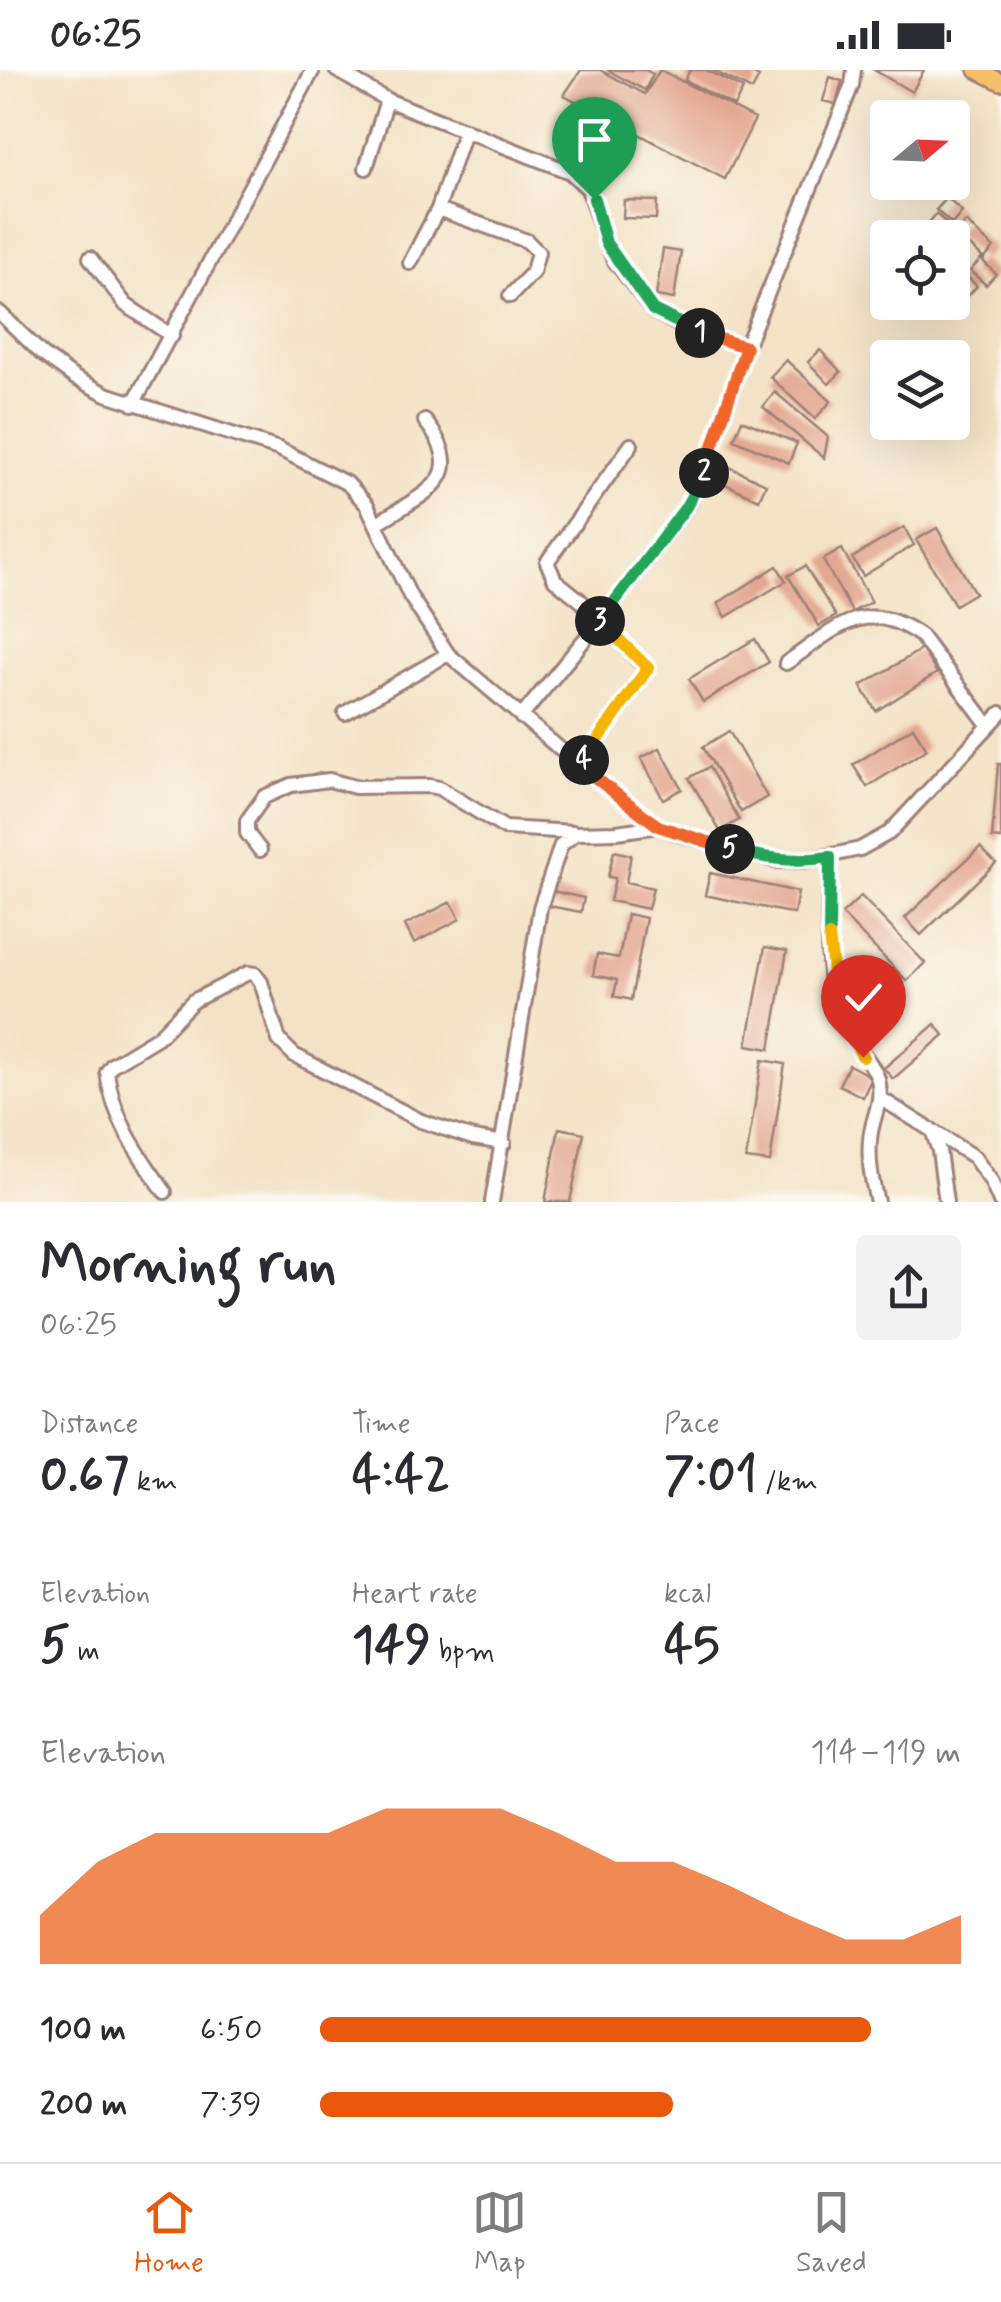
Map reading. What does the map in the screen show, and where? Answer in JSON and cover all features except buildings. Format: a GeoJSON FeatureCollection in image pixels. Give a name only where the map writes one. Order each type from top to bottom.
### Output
{"type":"FeatureCollection","features":[{"type":"Feature","properties":{"kind":"main road"},"geometry":{"type":"LineString","coordinates":[[976,70],[999,78]]}},
{"type":"Feature","properties":{"kind":"street"},"geometry":{"type":"LineString","coordinates":[[133,404],[313,70]]}},
{"type":"Feature","properties":{"kind":"street"},"geometry":{"type":"LineString","coordinates":[[336,70],[388,100],[578,178],[594,199],[600,229],[615,261],[653,310],[691,331],[746,347]]}},
{"type":"Feature","properties":{"kind":"street"},"geometry":{"type":"LineString","coordinates":[[521,716],[686,507],[705,471],[746,347],[852,85],[854,70]]}},
{"type":"Feature","properties":{"kind":"street"},"geometry":{"type":"LineString","coordinates":[[366,168],[388,100]]}},
{"type":"Feature","properties":{"kind":"street"},"geometry":{"type":"LineString","coordinates":[[410,264],[438,209],[465,130]]}},
{"type":"Feature","properties":{"kind":"street"},"geometry":{"type":"LineString","coordinates":[[438,209],[527,241],[538,252],[532,272],[510,296]]}},
{"type":"Feature","properties":{"kind":"street"},"geometry":{"type":"LineString","coordinates":[[90,258],[126,306],[172,336]]}},
{"type":"Feature","properties":{"kind":"street"},"geometry":{"type":"LineString","coordinates":[[0,313],[42,354],[75,378],[133,404],[298,457],[348,484],[367,505],[410,596],[448,654],[580,766],[658,826],[777,861],[804,862],[860,849],[888,833],[1001,713]]}},
{"type":"Feature","properties":{"kind":"street"},"geometry":{"type":"LineString","coordinates":[[376,524],[444,474],[447,467],[441,441],[425,421]]}},
{"type":"Feature","properties":{"kind":"street"},"geometry":{"type":"LineString","coordinates":[[580,766],[648,668],[555,580],[547,562],[631,446]]}},
{"type":"Feature","properties":{"kind":"street"},"geometry":{"type":"LineString","coordinates":[[786,663],[848,622],[877,615],[921,636],[989,726]]}},
{"type":"Feature","properties":{"kind":"street"},"geometry":{"type":"LineString","coordinates":[[345,712],[448,654]]}},
{"type":"Feature","properties":{"kind":"street"},"geometry":{"type":"LineString","coordinates":[[260,850],[247,833],[247,821],[264,797],[291,785],[329,780],[355,787],[438,788],[505,828],[576,833],[658,826]]}},
{"type":"Feature","properties":{"kind":"street"},"geometry":{"type":"LineString","coordinates":[[492,1202],[540,908],[561,845],[576,833]]}},
{"type":"Feature","properties":{"kind":"street"},"geometry":{"type":"LineString","coordinates":[[830,857],[830,964],[838,1014],[846,1033],[873,1070],[880,1098],[870,1135],[869,1167],[877,1202]]}},
{"type":"Feature","properties":{"kind":"street"},"geometry":{"type":"LineString","coordinates":[[165,1192],[132,1145],[116,1113],[106,1072],[158,1037],[192,1001],[248,973],[255,974],[261,982],[279,1040],[294,1055],[421,1121],[473,1138],[504,1143]]}},
{"type":"Feature","properties":{"kind":"street"},"geometry":{"type":"LineString","coordinates":[[880,1098],[982,1166],[1000,1202]]}},
{"type":"Feature","properties":{"kind":"street"},"geometry":{"type":"LineString","coordinates":[[932,1130],[939,1150],[946,1202]]}},
{"type":"Feature","properties":{"kind":"route"},"geometry":{"type":"LineString","coordinates":[[594,199],[600,229],[615,261],[653,310],[691,331],[746,347],[705,471],[686,507],[599,622],[648,668],[580,766],[658,826],[679,834],[777,861],[804,862],[830,857],[830,964],[838,1014],[863,1057]]}}]}
